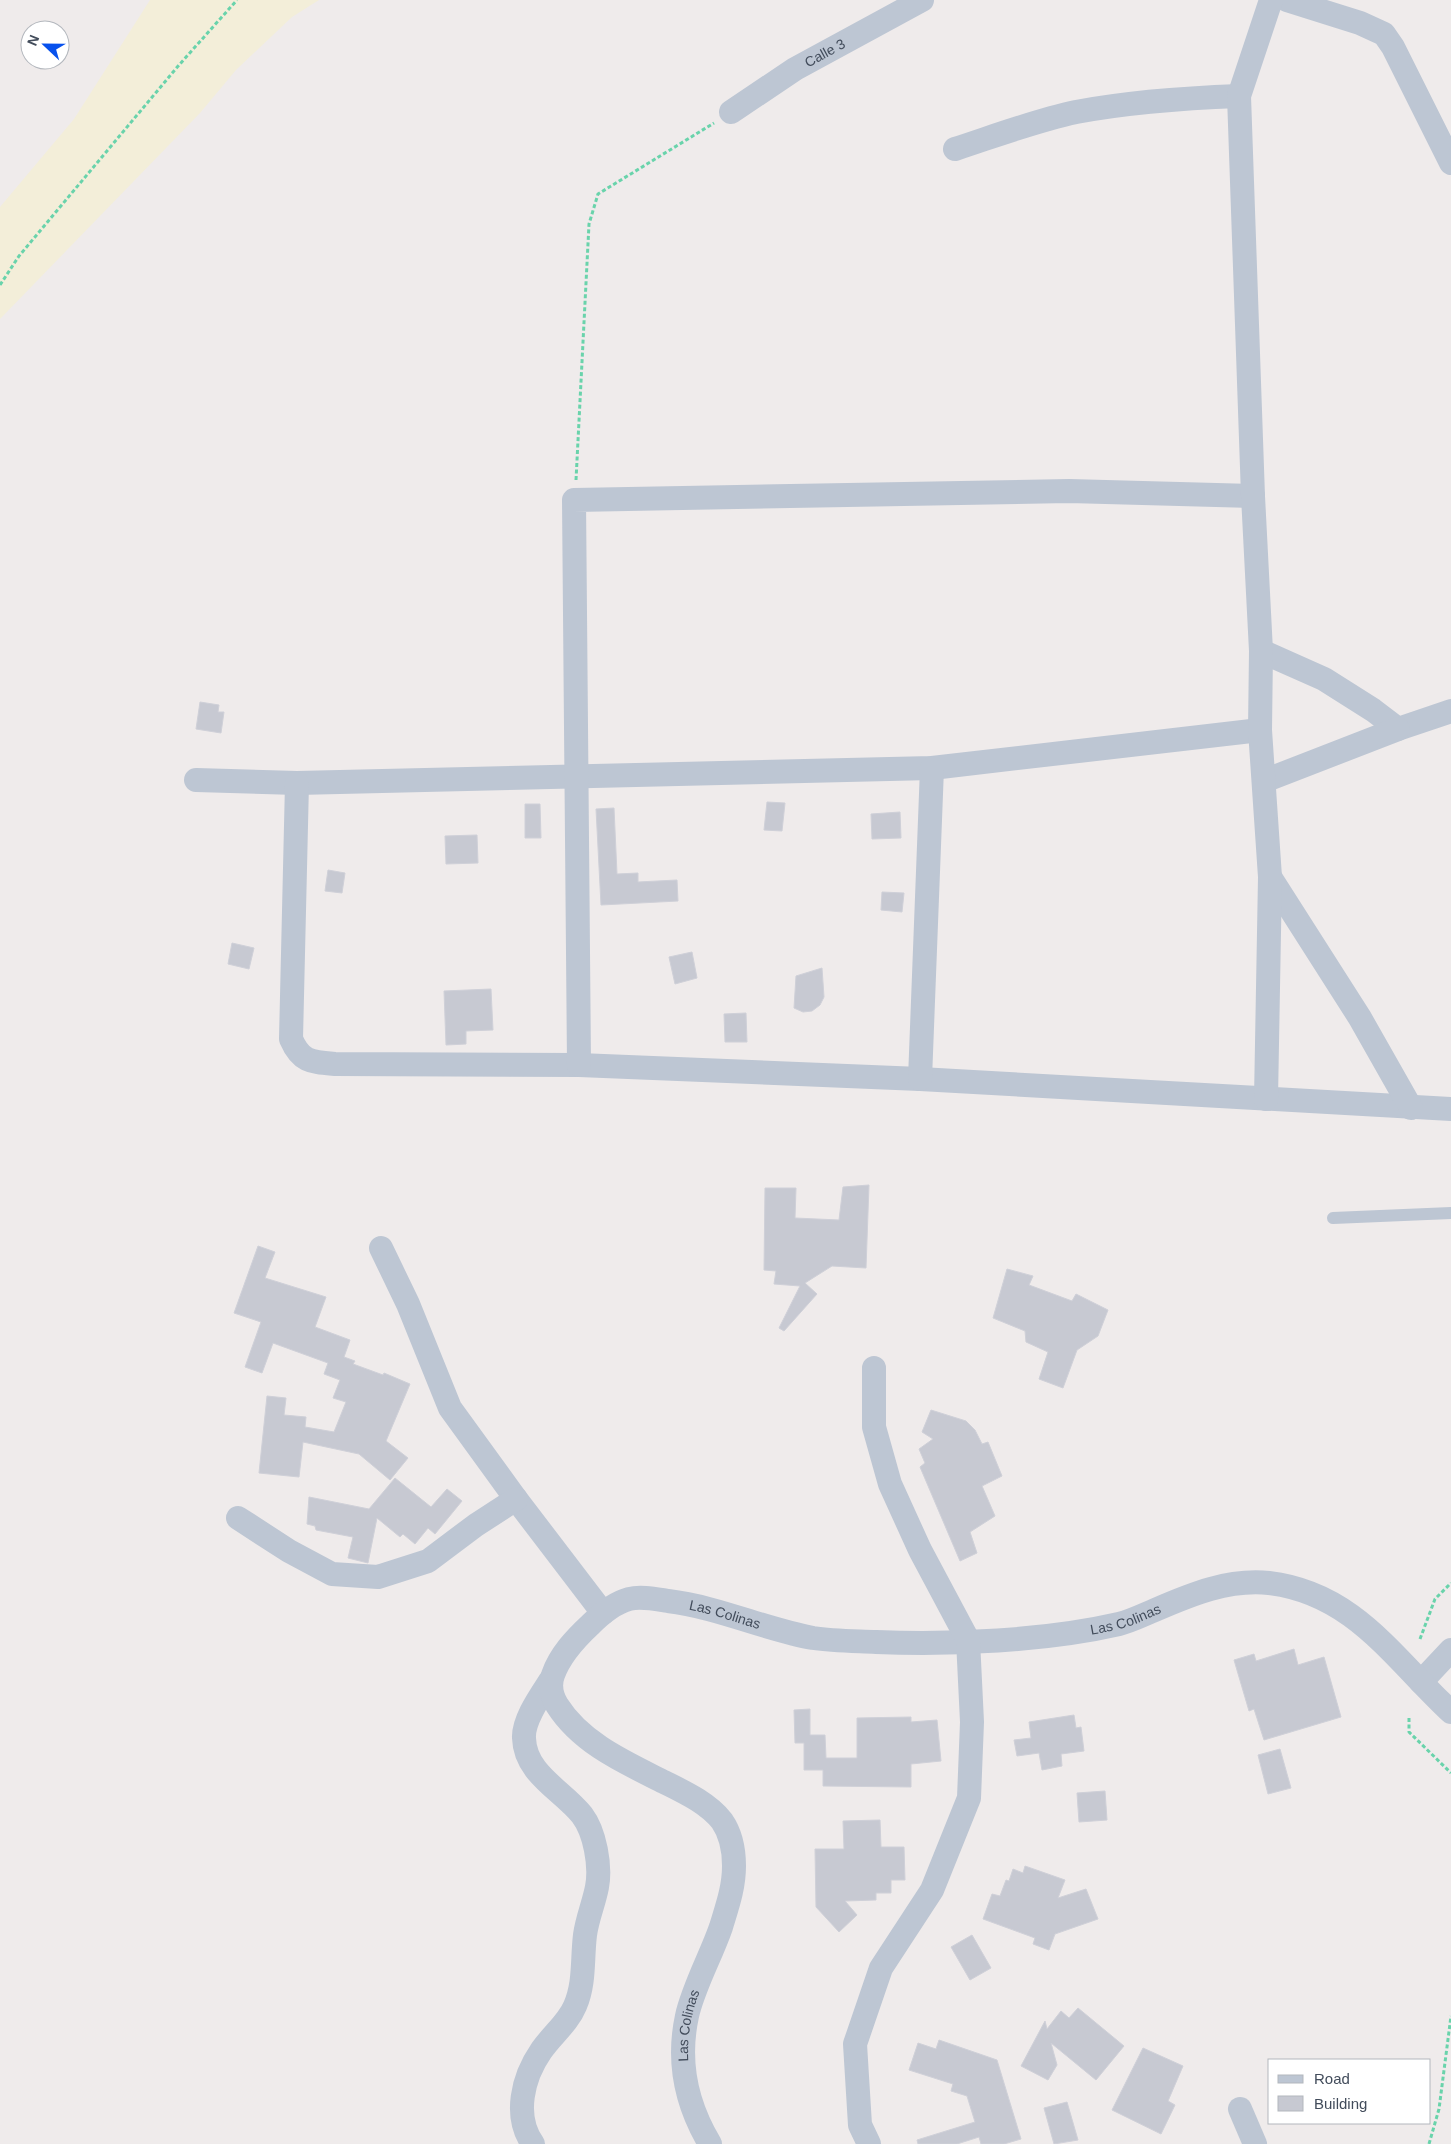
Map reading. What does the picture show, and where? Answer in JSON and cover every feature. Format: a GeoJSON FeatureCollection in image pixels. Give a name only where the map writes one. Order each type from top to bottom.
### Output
{"type":"FeatureCollection","features":[{"type":"Feature","properties":{"kind":"street","name":"Calle 3"},"geometry":{"type":"LineString","coordinates":[[731,112],[795,68],[922,0]]}},
{"type":"Feature","properties":{"kind":"street"},"geometry":{"type":"LineString","coordinates":[[1266,1099],[1270,878],[1260,730],[1261,651],[1253,496],[1240,96],[1271,0]]}},
{"type":"Feature","properties":{"kind":"street"},"geometry":{"type":"LineString","coordinates":[[1287,0],[1360,23],[1384,34],[1392,46],[1451,163]]}},
{"type":"Feature","properties":{"kind":"street"},"geometry":{"type":"LineString","coordinates":[[955,149],[1035,122],[1075,112],[1122,105],[1240,96]]}},
{"type":"Feature","properties":{"kind":"street"},"geometry":{"type":"LineString","coordinates":[[579,1065],[574,500],[1069,491],[1253,496]]}},
{"type":"Feature","properties":{"kind":"street"},"geometry":{"type":"LineString","coordinates":[[1261,651],[1324,679],[1373,710],[1398,729]]}},
{"type":"Feature","properties":{"kind":"street"},"geometry":{"type":"LineString","coordinates":[[1264,781],[1398,729],[1451,711]]}},
{"type":"Feature","properties":{"kind":"street"},"geometry":{"type":"LineString","coordinates":[[196,780],[297,783],[932,768],[1260,730]]}},
{"type":"Feature","properties":{"kind":"street"},"geometry":{"type":"LineString","coordinates":[[920,1079],[932,768]]}},
{"type":"Feature","properties":{"kind":"street"},"geometry":{"type":"LineString","coordinates":[[297,783],[291,1039],[296,1051],[305,1059],[335,1064],[579,1065],[920,1079],[1451,1109]]}},
{"type":"Feature","properties":{"kind":"street"},"geometry":{"type":"LineString","coordinates":[[1270,878],[1360,1018],[1411,1108]]}},
{"type":"Feature","properties":{"kind":"street"},"geometry":{"type":"LineString","coordinates":[[381,1248],[408,1304],[450,1408],[516,1499],[603,1612]]}},
{"type":"Feature","properties":{"kind":"street"},"geometry":{"type":"LineString","coordinates":[[869,2144],[860,2124],[855,2044],[881,1968],[932,1890],[969,1798],[972,1722],[968,1640],[920,1550],[890,1484],[874,1427],[874,1368]]}},
{"type":"Feature","properties":{"kind":"street"},"geometry":{"type":"LineString","coordinates":[[238,1518],[288,1551],[332,1574],[378,1577],[428,1562],[516,1499]]}},
{"type":"Feature","properties":{"kind":"street","name":"Las Colinas"},"geometry":{"type":"LineString","coordinates":[[710,2144],[696,2121],[686,2089],[682,2059],[688,2013],[713,1952],[732,1894],[734,1866],[731,1842],[723,1822],[705,1804],[600,1748],[575,1729],[552,1696],[550,1680],[561,1657],[603,1612],[628,1599],[647,1598],[687,1603],[814,1638],[880,1642],[968,1640],[1055,1636],[1123,1623],[1201,1591],[1236,1583],[1269,1583],[1301,1590],[1330,1602],[1357,1620],[1388,1645],[1451,1712]]}},
{"type":"Feature","properties":{"kind":"street"},"geometry":{"type":"LineString","coordinates":[[1421,1682],[1451,1650]]}},
{"type":"Feature","properties":{"kind":"street"},"geometry":{"type":"LineString","coordinates":[[533,2144],[522,2120],[522,2098],[528,2075],[541,2051],[575,2007],[582,1984],[585,1933],[598,1886],[598,1852],[583,1816],[567,1798],[541,1777],[527,1756],[523,1737],[533,1707],[550,1680]]}},
{"type":"Feature","properties":{"kind":"street"},"geometry":{"type":"LineString","coordinates":[[1240,2109],[1254,2144]]}},
{"type":"Feature","properties":{"kind":"lane"},"geometry":{"type":"LineString","coordinates":[[1333,1218],[1451,1213]]}},
{"type":"Feature","properties":{"kind":"path"},"geometry":{"type":"LineString","coordinates":[[0,285],[19,256],[179,65],[237,0]]}},
{"type":"Feature","properties":{"kind":"path"},"geometry":{"type":"LineString","coordinates":[[574,500],[589,224],[598,194],[731,112]]}},
{"type":"Feature","properties":{"kind":"path"},"geometry":{"type":"LineString","coordinates":[[1420,1639],[1435,1599],[1451,1583]]}},
{"type":"Feature","properties":{"kind":"path"},"geometry":{"type":"LineString","coordinates":[[1409,1718],[1409,1732],[1451,1773]]}},
{"type":"Feature","properties":{"kind":"path"},"geometry":{"type":"LineString","coordinates":[[1429,2144],[1439,2109],[1451,2016]]}},
{"type":"Feature","properties":{"kind":"sand"},"geometry":{"type":"Polygon","coordinates":[[[150,0],[319,0],[292,17],[236,70],[200,113],[0,319],[0,207],[74,119],[150,0]]]}},
{"type":"Feature","properties":{"kind":"building"},"geometry":{"type":"Polygon","coordinates":[[[200,702],[219,705],[218,712],[224,712],[221,733],[196,729],[200,702]]]}},
{"type":"Feature","properties":{"kind":"building"},"geometry":{"type":"Polygon","coordinates":[[[767,802],[785,803],[782,831],[764,830],[767,802]]]}},
{"type":"Feature","properties":{"kind":"building"},"geometry":{"type":"Polygon","coordinates":[[[525,804],[540,804],[541,838],[525,838],[525,804]]]}},
{"type":"Feature","properties":{"kind":"building"},"geometry":{"type":"Polygon","coordinates":[[[614,808],[617,874],[638,873],[638,882],[677,880],[678,901],[601,905],[596,809],[614,808]]]}},
{"type":"Feature","properties":{"kind":"building"},"geometry":{"type":"Polygon","coordinates":[[[900,812],[901,838],[872,839],[871,814],[900,812]]]}},
{"type":"Feature","properties":{"kind":"building"},"geometry":{"type":"Polygon","coordinates":[[[477,835],[478,863],[446,864],[445,836],[477,835]]]}},
{"type":"Feature","properties":{"kind":"building"},"geometry":{"type":"Polygon","coordinates":[[[328,870],[345,873],[342,893],[325,891],[328,870]]]}},
{"type":"Feature","properties":{"kind":"building"},"geometry":{"type":"Polygon","coordinates":[[[882,892],[904,893],[902,912],[881,910],[882,892]]]}},
{"type":"Feature","properties":{"kind":"building"},"geometry":{"type":"Polygon","coordinates":[[[232,943],[254,948],[249,969],[228,964],[232,943]]]}},
{"type":"Feature","properties":{"kind":"building"},"geometry":{"type":"Polygon","coordinates":[[[692,952],[697,978],[675,984],[669,957],[692,952]]]}},
{"type":"Feature","properties":{"kind":"building"},"geometry":{"type":"Polygon","coordinates":[[[822,968],[824,997],[820,1005],[812,1011],[803,1012],[794,1008],[796,976],[822,968]]]}},
{"type":"Feature","properties":{"kind":"building"},"geometry":{"type":"Polygon","coordinates":[[[491,989],[493,1030],[466,1031],[466,1044],[446,1045],[444,991],[491,989]]]}},
{"type":"Feature","properties":{"kind":"building"},"geometry":{"type":"Polygon","coordinates":[[[746,1013],[747,1042],[725,1042],[724,1014],[746,1013]]]}},
{"type":"Feature","properties":{"kind":"building"},"geometry":{"type":"Polygon","coordinates":[[[869,1185],[866,1268],[832,1266],[805,1283],[817,1294],[784,1331],[779,1328],[800,1286],[774,1284],[776,1271],[764,1270],[765,1188],[796,1188],[795,1218],[839,1220],[843,1187],[869,1185]]]}},
{"type":"Feature","properties":{"kind":"building"},"geometry":{"type":"Polygon","coordinates":[[[258,1246],[275,1252],[265,1278],[326,1297],[315,1327],[350,1340],[344,1357],[355,1361],[353,1364],[383,1375],[384,1373],[410,1384],[386,1441],[408,1458],[390,1480],[359,1454],[303,1442],[299,1477],[259,1473],[267,1396],[286,1398],[284,1415],[306,1417],[305,1427],[334,1432],[346,1402],[333,1398],[340,1380],[324,1374],[328,1363],[273,1343],[262,1373],[245,1367],[261,1322],[234,1313],[258,1246]]]}},
{"type":"Feature","properties":{"kind":"building"},"geometry":{"type":"Polygon","coordinates":[[[1007,1269],[1033,1276],[1029,1285],[1072,1301],[1076,1294],[1108,1310],[1098,1336],[1077,1350],[1063,1388],[1039,1379],[1048,1352],[1026,1342],[1025,1331],[993,1318],[1007,1269]]]}},
{"type":"Feature","properties":{"kind":"building"},"geometry":{"type":"Polygon","coordinates":[[[931,1410],[966,1421],[975,1430],[982,1444],[988,1442],[1002,1476],[982,1486],[995,1516],[970,1532],[977,1553],[960,1561],[920,1467],[925,1463],[919,1449],[933,1439],[922,1432],[931,1410]]]}},
{"type":"Feature","properties":{"kind":"building"},"geometry":{"type":"Polygon","coordinates":[[[395,1478],[431,1507],[447,1489],[462,1501],[435,1534],[428,1528],[415,1544],[403,1534],[400,1537],[377,1518],[368,1563],[348,1558],[353,1537],[316,1530],[315,1526],[307,1524],[309,1497],[369,1509],[395,1478]]]}},
{"type":"Feature","properties":{"kind":"building"},"geometry":{"type":"Polygon","coordinates":[[[1294,1649],[1298,1665],[1324,1657],[1341,1717],[1264,1740],[1254,1709],[1249,1711],[1234,1660],[1254,1654],[1256,1661],[1294,1649]]]}},
{"type":"Feature","properties":{"kind":"building"},"geometry":{"type":"Polygon","coordinates":[[[810,1709],[810,1735],[825,1735],[826,1758],[857,1758],[857,1718],[911,1717],[911,1722],[937,1720],[941,1761],[911,1764],[911,1787],[823,1786],[823,1770],[804,1770],[804,1743],[795,1743],[794,1710],[810,1709]]]}},
{"type":"Feature","properties":{"kind":"building"},"geometry":{"type":"Polygon","coordinates":[[[1074,1715],[1076,1728],[1081,1727],[1084,1751],[1061,1754],[1062,1766],[1042,1770],[1039,1753],[1017,1756],[1014,1740],[1031,1738],[1029,1722],[1074,1715]]]}},
{"type":"Feature","properties":{"kind":"building"},"geometry":{"type":"Polygon","coordinates":[[[1280,1749],[1291,1788],[1268,1794],[1258,1755],[1280,1749]]]}},
{"type":"Feature","properties":{"kind":"building"},"geometry":{"type":"Polygon","coordinates":[[[1105,1791],[1107,1820],[1079,1822],[1077,1793],[1105,1791]]]}},
{"type":"Feature","properties":{"kind":"building"},"geometry":{"type":"Polygon","coordinates":[[[880,1820],[881,1847],[904,1847],[905,1880],[891,1880],[891,1893],[876,1893],[876,1900],[845,1901],[857,1915],[839,1932],[816,1907],[815,1849],[844,1849],[843,1821],[880,1820]]]}},
{"type":"Feature","properties":{"kind":"building"},"geometry":{"type":"Polygon","coordinates":[[[1025,1866],[1065,1880],[1058,1898],[1086,1889],[1098,1919],[1055,1934],[1049,1950],[1033,1944],[1035,1938],[983,1919],[992,1894],[1000,1896],[1006,1880],[1009,1881],[1013,1869],[1023,1873],[1025,1866]]]}},
{"type":"Feature","properties":{"kind":"building"},"geometry":{"type":"Polygon","coordinates":[[[972,1935],[991,1968],[970,1980],[951,1947],[972,1935]]]}},
{"type":"Feature","properties":{"kind":"building"},"geometry":{"type":"Polygon","coordinates":[[[1078,2008],[1124,2046],[1096,2080],[1051,2043],[1057,2065],[1048,2080],[1021,2066],[1045,2021],[1047,2029],[1061,2011],[1069,2018],[1078,2008]]]}},
{"type":"Feature","properties":{"kind":"building"},"geometry":{"type":"Polygon","coordinates":[[[939,2040],[997,2060],[1021,2139],[1004,2144],[981,2144],[979,2137],[957,2144],[918,2144],[917,2140],[975,2122],[967,2096],[951,2091],[953,2084],[909,2070],[918,2043],[936,2049],[939,2040]]]}},
{"type":"Feature","properties":{"kind":"building"},"geometry":{"type":"Polygon","coordinates":[[[1143,2048],[1183,2066],[1168,2101],[1175,2105],[1161,2134],[1112,2110],[1143,2048]]]}},
{"type":"Feature","properties":{"kind":"building"},"geometry":{"type":"Polygon","coordinates":[[[1067,2102],[1078,2140],[1054,2144],[1044,2108],[1067,2102]]]}}]}
